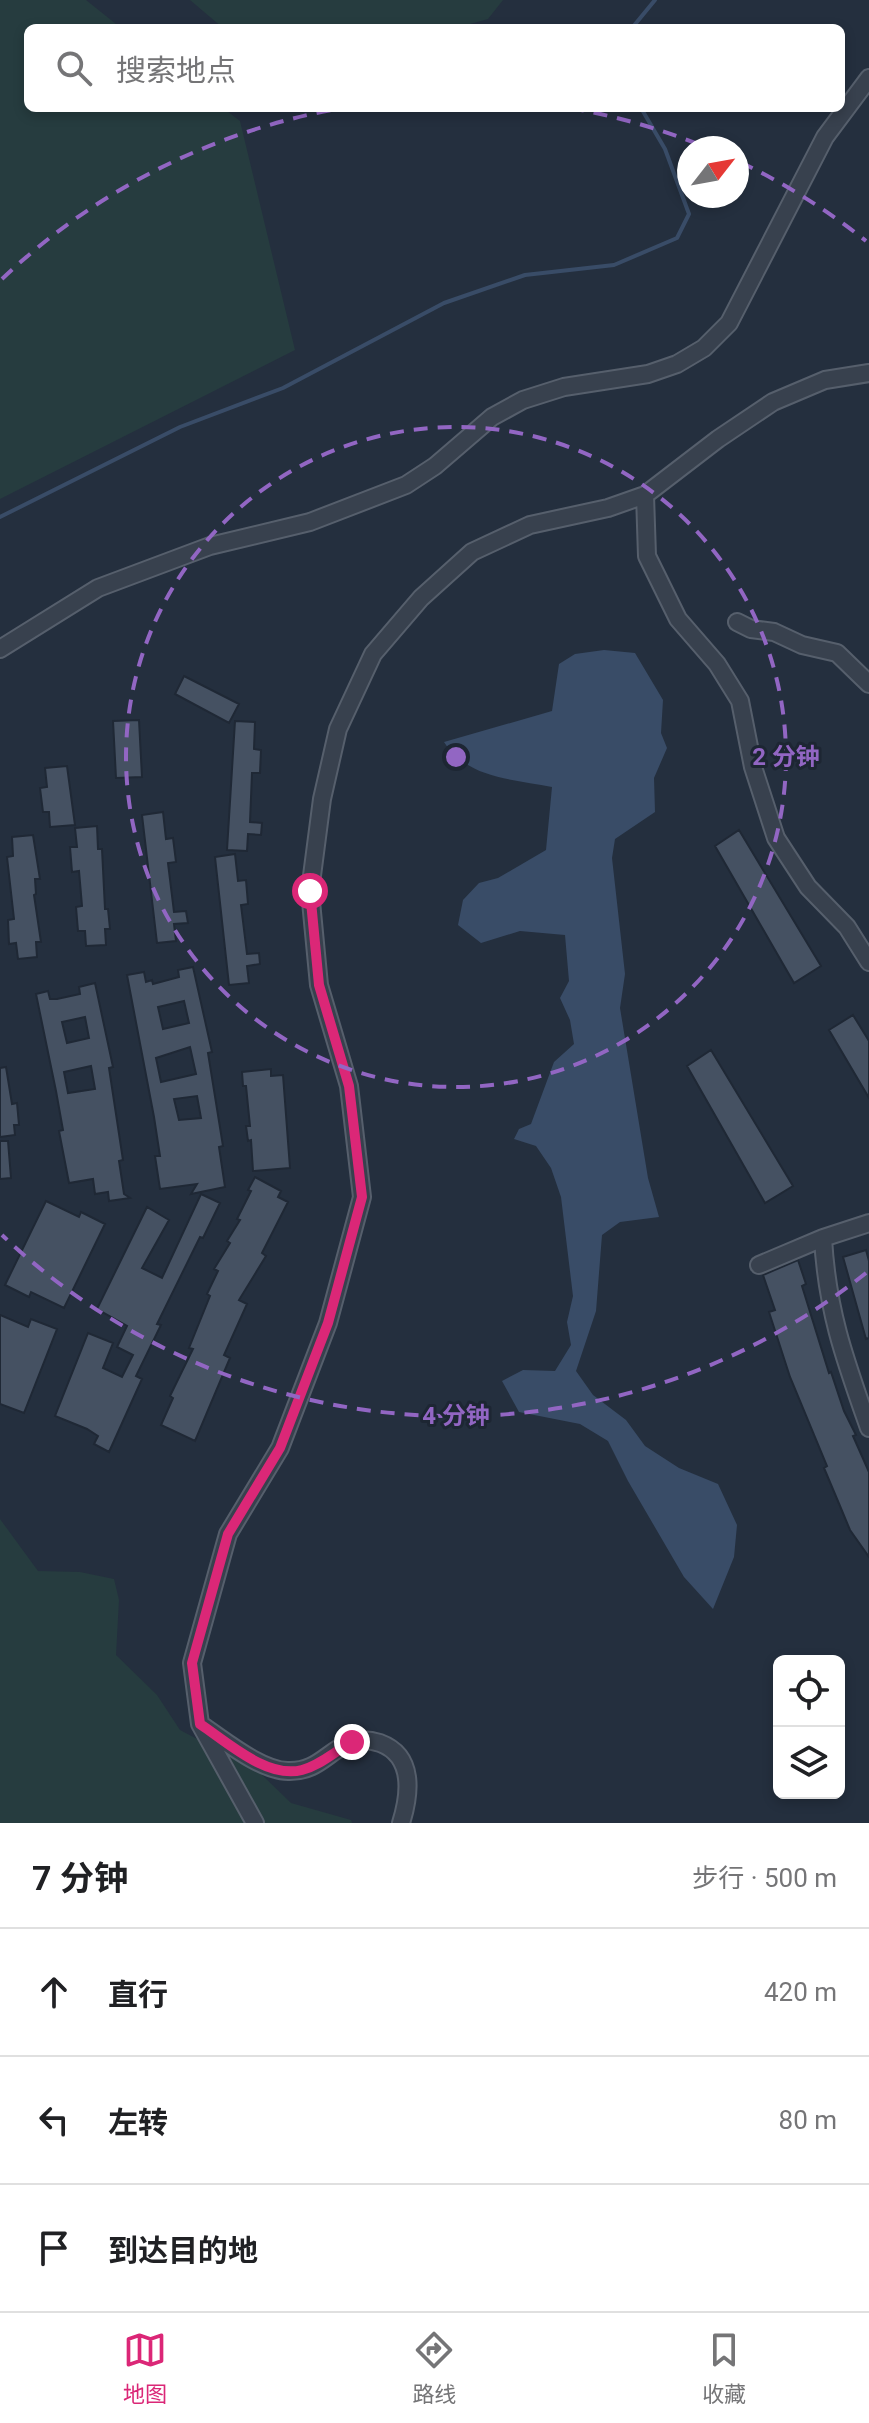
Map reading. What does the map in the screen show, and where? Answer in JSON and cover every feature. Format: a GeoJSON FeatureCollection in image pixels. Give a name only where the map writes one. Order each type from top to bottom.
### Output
{"type":"FeatureCollection","features":[{"type":"Feature","properties":{"kind":"street"},"geometry":{"type":"LineString","coordinates":[[845,110],[869,78]]}},
{"type":"Feature","properties":{"kind":"street"},"geometry":{"type":"LineString","coordinates":[[0,649],[98,588],[210,546],[310,522],[406,485],[435,466],[492,417],[523,400],[564,387],[648,374],[677,364],[704,348],[729,323],[825,137],[844,112]]}},
{"type":"Feature","properties":{"kind":"street"},"geometry":{"type":"LineString","coordinates":[[255,1823],[200,1724],[192,1663],[228,1534],[280,1448],[328,1323],[362,1197],[349,1086],[319,985],[310,891],[322,799],[338,729],[373,654],[421,598],[472,552],[530,525],[608,508],[645,495],[773,402],[825,380],[869,373]]}},
{"type":"Feature","properties":{"kind":"street"},"geometry":{"type":"LineString","coordinates":[[645,495],[647,556],[678,619],[717,664],[740,701],[753,767],[776,838],[808,887],[847,927],[869,962]]}},
{"type":"Feature","properties":{"kind":"street"},"geometry":{"type":"LineString","coordinates":[[737,622],[751,629],[774,632],[802,645],[837,653],[869,684]]}},
{"type":"Feature","properties":{"kind":"street"},"geometry":{"type":"LineString","coordinates":[[759,1265],[869,1223]]}},
{"type":"Feature","properties":{"kind":"street"},"geometry":{"type":"LineString","coordinates":[[823,1238],[825,1281],[839,1343],[869,1428]]}},
{"type":"Feature","properties":{"kind":"street"},"geometry":{"type":"LineString","coordinates":[[200,1724],[254,1759],[287,1771],[315,1765],[352,1742],[373,1741],[391,1748],[404,1764],[408,1779],[401,1823]]}},
{"type":"Feature","properties":{"kind":"green space"},"geometry":{"type":"Polygon","coordinates":[[[0,0],[86,0],[116,24],[24,24],[24,112],[228,112],[240,121],[295,350],[0,499],[0,0]]]}},
{"type":"Feature","properties":{"kind":"green space"},"geometry":{"type":"Polygon","coordinates":[[[190,0],[503,0],[488,19],[470,24],[218,24],[190,0]]]}},
{"type":"Feature","properties":{"kind":"green space"},"geometry":{"type":"Polygon","coordinates":[[[0,1519],[38,1571],[80,1572],[114,1579],[119,1600],[116,1655],[157,1695],[180,1730],[258,1771],[291,1803],[351,1820],[352,1823],[0,1823],[0,1519]]]}},
{"type":"Feature","properties":{"kind":"water"},"geometry":{"type":"Polygon","coordinates":[[[604,650],[635,653],[663,700],[661,733],[667,748],[654,778],[655,812],[615,839],[612,858],[625,974],[620,1008],[648,1178],[659,1217],[620,1222],[602,1235],[596,1311],[576,1371],[593,1395],[626,1420],[645,1446],[679,1468],[718,1484],[737,1525],[734,1557],[713,1609],[684,1577],[608,1441],[580,1424],[519,1412],[502,1381],[523,1370],[555,1371],[571,1345],[567,1322],[573,1296],[561,1197],[551,1168],[536,1146],[514,1139],[519,1129],[531,1124],[554,1062],[574,1044],[570,1020],[560,998],[569,981],[565,935],[520,931],[481,943],[458,925],[463,900],[479,883],[498,878],[546,850],[552,787],[478,770],[466,764],[444,742],[552,711],[559,664],[575,654],[604,650]]]}},
{"type":"Feature","properties":{"kind":"building"},"geometry":{"type":"Polygon","coordinates":[[[184,676],[239,704],[229,723],[175,694],[184,676]]]}},
{"type":"Feature","properties":{"kind":"building"},"geometry":{"type":"Polygon","coordinates":[[[139,720],[142,777],[116,778],[113,721],[139,720]]]}},
{"type":"Feature","properties":{"kind":"building"},"geometry":{"type":"Polygon","coordinates":[[[235,721],[255,722],[254,749],[261,750],[260,773],[252,773],[250,822],[262,823],[261,835],[248,834],[247,851],[227,850],[235,721]]]}},
{"type":"Feature","properties":{"kind":"building"},"geometry":{"type":"Polygon","coordinates":[[[67,766],[75,825],[50,827],[49,812],[43,812],[40,788],[47,787],[45,768],[67,766]]]}},
{"type":"Feature","properties":{"kind":"building"},"geometry":{"type":"Polygon","coordinates":[[[163,812],[166,839],[173,838],[176,862],[168,863],[174,912],[186,911],[188,923],[174,924],[176,941],[157,943],[142,815],[163,812]]]}},
{"type":"Feature","properties":{"kind":"building"},"geometry":{"type":"Polygon","coordinates":[[[97,826],[98,849],[102,849],[105,909],[108,909],[110,929],[105,929],[106,945],[86,946],[85,931],[78,931],[76,907],[82,906],[79,871],[72,872],[70,847],[77,847],[75,828],[97,826]]]}},
{"type":"Feature","properties":{"kind":"building"},"geometry":{"type":"Polygon","coordinates":[[[739,830],[821,966],[794,983],[715,846],[739,830]]]}},
{"type":"Feature","properties":{"kind":"building"},"geometry":{"type":"Polygon","coordinates":[[[33,835],[40,879],[35,879],[34,895],[41,942],[36,942],[37,957],[18,959],[16,943],[9,944],[8,920],[14,919],[7,857],[13,856],[12,837],[33,835]]]}},
{"type":"Feature","properties":{"kind":"building"},"geometry":{"type":"Polygon","coordinates":[[[235,854],[238,881],[246,880],[248,904],[241,905],[247,954],[259,953],[260,964],[247,966],[249,983],[229,985],[215,857],[235,854]]]}},
{"type":"Feature","properties":{"kind":"building"},"geometry":{"type":"Polygon","coordinates":[[[193,967],[212,1052],[208,1053],[223,1146],[219,1147],[225,1187],[191,1194],[197,1184],[160,1189],[155,1156],[160,1156],[154,1117],[127,975],[144,972],[146,982],[152,980],[153,984],[179,977],[178,970],[193,967]],[[184,1001],[158,1007],[163,1029],[189,1023],[184,1001]],[[190,1047],[156,1058],[161,1082],[196,1074],[190,1047]],[[197,1096],[174,1099],[179,1120],[201,1118],[197,1096]]]}},
{"type":"Feature","properties":{"kind":"building"},"geometry":{"type":"Polygon","coordinates":[[[95,983],[113,1067],[109,1068],[123,1160],[119,1161],[124,1194],[130,1198],[109,1201],[108,1192],[95,1194],[93,1179],[69,1183],[59,1131],[63,1130],[36,994],[48,991],[50,999],[57,999],[80,994],[79,987],[95,983]],[[85,1017],[62,1022],[67,1043],[89,1038],[85,1017]],[[91,1066],[64,1072],[68,1093],[95,1089],[91,1066]]]}},
{"type":"Feature","properties":{"kind":"building"},"geometry":{"type":"Polygon","coordinates":[[[853,1015],[869,1041],[869,1098],[829,1030],[853,1015]]]}},
{"type":"Feature","properties":{"kind":"building"},"geometry":{"type":"Polygon","coordinates":[[[711,1050],[793,1186],[765,1203],[687,1066],[711,1050]]]}},
{"type":"Feature","properties":{"kind":"building"},"geometry":{"type":"Polygon","coordinates":[[[6,1067],[12,1104],[17,1103],[19,1125],[14,1125],[15,1135],[0,1137],[0,1068],[6,1067]]]}},
{"type":"Feature","properties":{"kind":"building"},"geometry":{"type":"Polygon","coordinates":[[[271,1069],[271,1076],[283,1075],[290,1168],[253,1171],[251,1140],[248,1141],[246,1126],[250,1126],[246,1086],[243,1086],[242,1072],[271,1069]]]}},
{"type":"Feature","properties":{"kind":"building"},"geometry":{"type":"Polygon","coordinates":[[[0,1141],[8,1141],[11,1178],[0,1179],[0,1141]]]}},
{"type":"Feature","properties":{"kind":"building"},"geometry":{"type":"Polygon","coordinates":[[[255,1177],[281,1191],[278,1197],[288,1202],[262,1253],[266,1256],[239,1300],[247,1304],[224,1355],[230,1358],[195,1441],[161,1425],[173,1398],[170,1396],[193,1349],[189,1348],[218,1271],[214,1269],[230,1243],[227,1241],[240,1220],[237,1219],[255,1177]]]}},
{"type":"Feature","properties":{"kind":"building"},"geometry":{"type":"Polygon","coordinates":[[[201,1194],[220,1203],[157,1324],[161,1325],[136,1376],[142,1379],[109,1452],[94,1444],[98,1436],[55,1416],[88,1333],[113,1343],[103,1368],[122,1377],[133,1355],[117,1347],[127,1326],[97,1309],[147,1207],[169,1220],[142,1268],[162,1278],[201,1194]]]}},
{"type":"Feature","properties":{"kind":"building"},"geometry":{"type":"Polygon","coordinates":[[[46,1201],[79,1217],[81,1212],[105,1224],[64,1308],[31,1292],[29,1297],[5,1285],[46,1201]]]}},
{"type":"Feature","properties":{"kind":"building"},"geometry":{"type":"Polygon","coordinates":[[[866,1250],[869,1261],[869,1338],[866,1339],[843,1257],[866,1250]]]}},
{"type":"Feature","properties":{"kind":"building"},"geometry":{"type":"Polygon","coordinates":[[[798,1260],[806,1284],[802,1286],[829,1373],[869,1472],[869,1557],[850,1530],[824,1468],[827,1466],[790,1377],[769,1312],[775,1310],[763,1275],[798,1260]]]}},
{"type":"Feature","properties":{"kind":"building"},"geometry":{"type":"Polygon","coordinates":[[[0,1315],[28,1327],[31,1319],[57,1329],[24,1413],[0,1404],[0,1315]]]}},
{"type":"Feature","properties":{"kind":"waterway"},"geometry":{"type":"LineString","coordinates":[[635,24],[655,0]]}},
{"type":"Feature","properties":{"kind":"waterway"},"geometry":{"type":"LineString","coordinates":[[0,517],[180,427],[283,388],[444,303],[525,275],[614,265],[677,238],[689,214],[665,149],[643,112]]}},
{"type":"Feature","properties":{"kind":"route"},"geometry":{"type":"LineString","coordinates":[[310,891],[319,985],[349,1086],[362,1197],[328,1323],[280,1448],[228,1534],[192,1663],[200,1724],[254,1759],[275,1769],[302,1770],[352,1742]]}}]}
